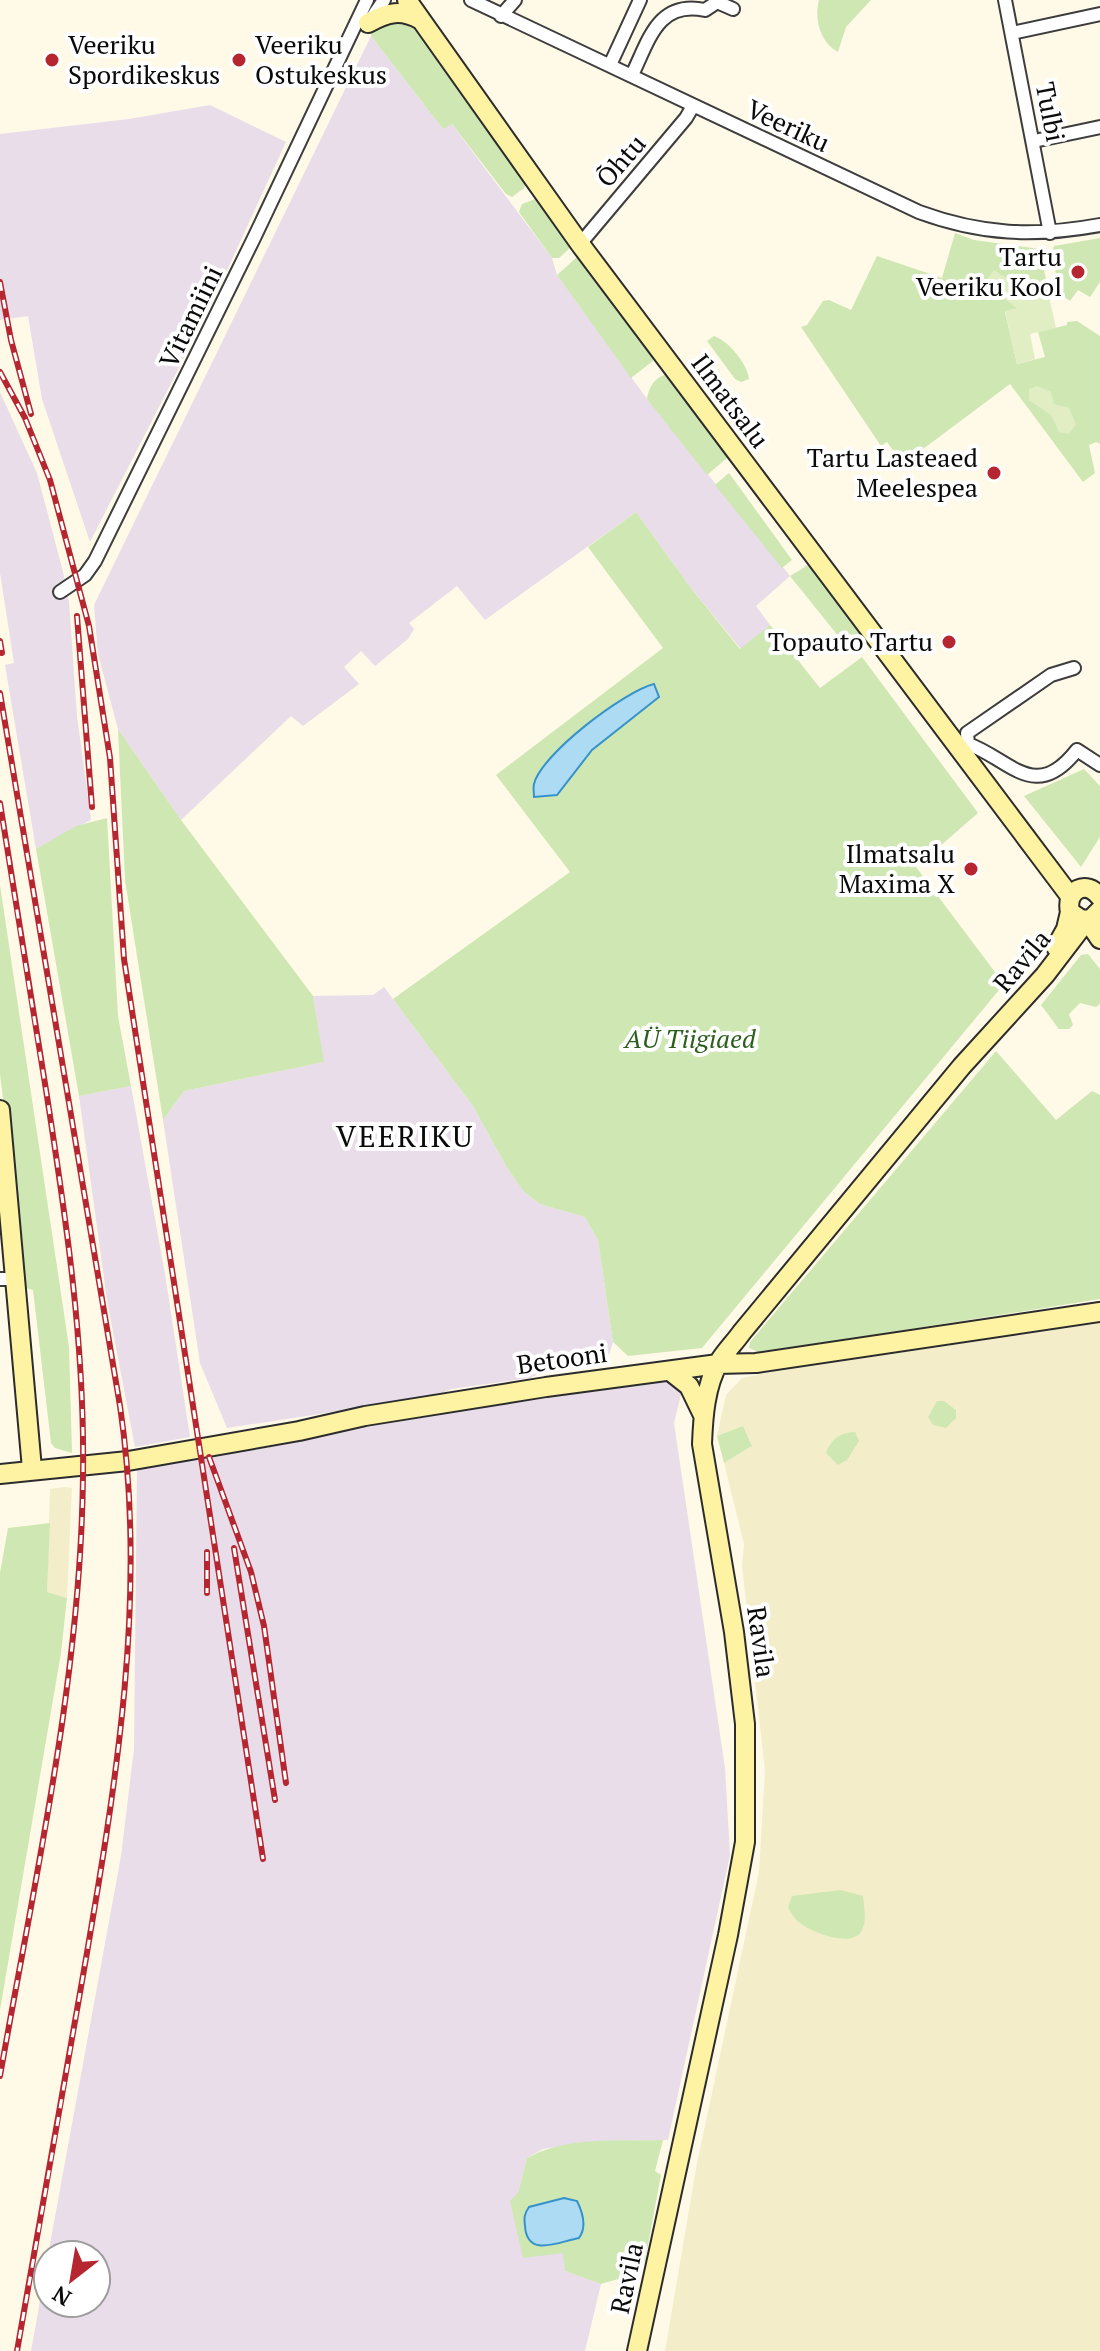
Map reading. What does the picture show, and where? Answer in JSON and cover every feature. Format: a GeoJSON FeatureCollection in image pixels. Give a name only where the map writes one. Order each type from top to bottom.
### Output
{"type":"FeatureCollection","features":[{"type":"Feature","properties":{"kind":"street","name":"Vitamiini"},"geometry":{"type":"LineString","coordinates":[[60,592],[85,575],[95,561],[367,0]]}},
{"type":"Feature","properties":{"kind":"street","name":"Vitamiini"},"geometry":{"type":"LineString","coordinates":[[345,49],[384,0]]}},
{"type":"Feature","properties":{"kind":"street","name":"Ilmatsalu"},"geometry":{"type":"LineString","coordinates":[[407,0],[580,244],[964,747],[1019,828],[1090,902],[1100,939]]}},
{"type":"Feature","properties":{"kind":"street","name":"Veeriku"},"geometry":{"type":"LineString","coordinates":[[471,0],[939,220],[1004,233],[1050,233],[1100,225]]}},
{"type":"Feature","properties":{"kind":"street"},"geometry":{"type":"LineString","coordinates":[[501,16],[515,0]]}},
{"type":"Feature","properties":{"kind":"street","name":"Tulbi"},"geometry":{"type":"LineString","coordinates":[[1005,0],[1050,233]]}},
{"type":"Feature","properties":{"kind":"street"},"geometry":{"type":"LineString","coordinates":[[632,75],[660,19],[676,7],[688,5],[705,10],[717,2],[733,9]]}},
{"type":"Feature","properties":{"kind":"street"},"geometry":{"type":"LineString","coordinates":[[610,65],[638,4],[660,19]]}},
{"type":"Feature","properties":{"kind":"street"},"geometry":{"type":"LineString","coordinates":[[368,23],[395,12],[406,12],[421,20]]}},
{"type":"Feature","properties":{"kind":"street"},"geometry":{"type":"LineString","coordinates":[[1012,33],[1100,14]]}},
{"type":"Feature","properties":{"kind":"street","name":"Õhtu"},"geometry":{"type":"LineString","coordinates":[[580,244],[693,106]]}},
{"type":"Feature","properties":{"kind":"street"},"geometry":{"type":"LineString","coordinates":[[1034,141],[1100,127]]}},
{"type":"Feature","properties":{"kind":"street"},"geometry":{"type":"LineString","coordinates":[[1074,668],[1051,675],[967,733],[964,747],[984,750],[1016,772],[1051,773],[1061,768],[1077,750],[1100,765]]}},
{"type":"Feature","properties":{"kind":"street","name":"Ravila"},"geometry":{"type":"LineString","coordinates":[[637,2351],[728,1935],[745,1842],[745,1724],[734,1632],[702,1444],[703,1415],[718,1364],[992,1032],[1045,975],[1090,902]]}},
{"type":"Feature","properties":{"kind":"street"},"geometry":{"type":"LineString","coordinates":[[0,1110],[8,1279],[32,1469]]}},
{"type":"Feature","properties":{"kind":"street","name":"Betooni"},"geometry":{"type":"LineString","coordinates":[[0,1474],[128,1461],[555,1385],[718,1364],[756,1363],[1100,1312]]}},
{"type":"Feature","properties":{"kind":"street"},"geometry":{"type":"LineString","coordinates":[[670,1371],[689,1386],[703,1415]]}},
{"type":"Feature","properties":{"kind":"shaded area"},"geometry":{"type":"Polygon","coordinates":[[[371,36],[443,129],[451,123],[552,258],[557,275],[647,399],[790,576],[756,606],[770,625],[741,649],[690,587],[636,512],[485,620],[457,586],[409,623],[414,629],[408,639],[375,666],[361,651],[344,667],[359,684],[303,726],[291,716],[181,820],[118,729],[98,654],[94,605],[371,36]]]}},
{"type":"Feature","properties":{"kind":"shaded area"},"geometry":{"type":"Polygon","coordinates":[[[210,105],[286,142],[211,305],[90,542],[42,399],[28,316],[0,320],[0,134],[129,119],[210,105]]]}},
{"type":"Feature","properties":{"kind":"shaded area"},"geometry":{"type":"Polygon","coordinates":[[[0,392],[37,473],[63,572],[69,602],[77,716],[91,820],[36,849],[5,665],[14,663],[0,573],[0,392]]]}},
{"type":"Feature","properties":{"kind":"shaded area"},"geometry":{"type":"Polygon","coordinates":[[[384,987],[473,1106],[523,1191],[540,1204],[585,1217],[598,1240],[613,1342],[606,1365],[543,1372],[530,1378],[451,1389],[437,1396],[227,1428],[200,1363],[163,1120],[184,1091],[323,1062],[313,996],[373,995],[384,987]]]}},
{"type":"Feature","properties":{"kind":"shaded area"},"geometry":{"type":"Polygon","coordinates":[[[131,1086],[190,1437],[135,1447],[107,1300],[79,1096],[131,1086]]]}},
{"type":"Feature","properties":{"kind":"shaded area"},"geometry":{"type":"Polygon","coordinates":[[[1100,1323],[1100,2351],[665,2351],[697,2163],[759,1872],[765,1770],[742,1566],[744,1544],[724,1463],[752,1446],[743,1426],[717,1436],[726,1395],[742,1378],[776,1371],[1100,1323]]]}},
{"type":"Feature","properties":{"kind":"shaded area"},"geometry":{"type":"Polygon","coordinates":[[[662,1381],[679,1384],[682,1391],[674,1423],[725,1768],[730,1855],[668,2140],[598,2141],[543,2149],[527,2158],[518,2193],[564,2253],[565,2271],[601,2284],[585,2351],[31,2351],[37,2319],[112,2319],[112,2239],[51,2239],[121,1856],[134,1749],[137,1470],[335,1427],[508,1398],[662,1381]]]}},
{"type":"Feature","properties":{"kind":"shaded area"},"geometry":{"type":"Polygon","coordinates":[[[72,1488],[67,1598],[47,1592],[50,1489],[72,1488]]]}},
{"type":"Feature","properties":{"kind":"green space"},"geometry":{"type":"Polygon","coordinates":[[[819,0],[871,0],[846,27],[838,52],[827,43],[820,30],[817,15],[819,0]]]}},
{"type":"Feature","properties":{"kind":"green space"},"geometry":{"type":"Polygon","coordinates":[[[387,20],[415,22],[441,66],[526,182],[524,188],[512,197],[506,194],[452,124],[443,129],[371,36],[372,31],[387,20]]]}},
{"type":"Feature","properties":{"kind":"green space"},"geometry":{"type":"Polygon","coordinates":[[[538,198],[572,243],[559,258],[552,258],[519,212],[522,204],[538,198]]]}},
{"type":"Feature","properties":{"kind":"green space"},"geometry":{"type":"Polygon","coordinates":[[[955,233],[974,240],[1040,249],[1050,301],[1005,312],[1017,364],[1045,357],[1038,332],[1067,325],[1067,322],[1077,321],[1100,336],[1100,444],[1089,445],[1095,473],[1083,482],[1010,384],[903,464],[887,442],[881,446],[801,327],[807,325],[823,301],[829,300],[851,310],[877,256],[942,278],[955,233]]]}},
{"type":"Feature","properties":{"kind":"green space","name":"Tartu Veeriku Kool"},"geometry":{"type":"Polygon","coordinates":[[[1100,238],[1100,282],[1090,297],[1078,290],[1070,301],[1059,293],[1052,251],[1054,246],[1100,238]]]}},
{"type":"Feature","properties":{"kind":"green space"},"geometry":{"type":"Polygon","coordinates":[[[577,257],[583,258],[654,353],[653,361],[631,378],[557,275],[577,257]]]}},
{"type":"Feature","properties":{"kind":"green space"},"geometry":{"type":"Polygon","coordinates":[[[994,270],[1023,289],[1018,297],[1036,292],[1050,301],[1056,328],[1030,334],[1035,359],[1017,364],[1005,311],[1017,308],[984,284],[994,270]]]}},
{"type":"Feature","properties":{"kind":"green space"},"geometry":{"type":"Polygon","coordinates":[[[714,336],[737,354],[749,379],[741,382],[735,379],[707,341],[714,336]]]}},
{"type":"Feature","properties":{"kind":"green space"},"geometry":{"type":"Polygon","coordinates":[[[670,374],[729,450],[727,458],[707,475],[647,399],[654,382],[670,374]]]}},
{"type":"Feature","properties":{"kind":"green space"},"geometry":{"type":"Polygon","coordinates":[[[1037,386],[1051,392],[1054,404],[1069,408],[1076,424],[1069,434],[1059,432],[1051,415],[1029,400],[1029,389],[1037,386]]]}},
{"type":"Feature","properties":{"kind":"green space"},"geometry":{"type":"Polygon","coordinates":[[[729,473],[792,560],[782,568],[715,485],[729,473]]]}},
{"type":"Feature","properties":{"kind":"green space","name":"AÜ Tiigiaed"},"geometry":{"type":"Polygon","coordinates":[[[636,512],[740,649],[770,625],[820,688],[862,657],[978,813],[916,867],[1004,984],[702,1348],[628,1356],[613,1342],[598,1240],[585,1217],[540,1204],[523,1191],[473,1106],[393,999],[570,872],[496,775],[663,648],[588,547],[636,512]]]}},
{"type":"Feature","properties":{"kind":"green space"},"geometry":{"type":"Polygon","coordinates":[[[813,565],[866,637],[865,642],[851,652],[790,576],[813,565]]]}},
{"type":"Feature","properties":{"kind":"green space"},"geometry":{"type":"Polygon","coordinates":[[[118,729],[181,820],[313,996],[324,1062],[184,1091],[163,1120],[125,880],[118,729]]]}},
{"type":"Feature","properties":{"kind":"green space"},"geometry":{"type":"Polygon","coordinates":[[[1084,769],[1100,786],[1100,837],[1081,867],[1024,796],[1084,769]]]}},
{"type":"Feature","properties":{"kind":"green space"},"geometry":{"type":"Polygon","coordinates":[[[107,818],[118,1016],[131,1086],[79,1096],[36,849],[76,826],[107,818]]]}},
{"type":"Feature","properties":{"kind":"green space"},"geometry":{"type":"Polygon","coordinates":[[[0,885],[69,1347],[72,1453],[55,1448],[51,1443],[33,1290],[26,1288],[0,1074],[0,885]]]}},
{"type":"Feature","properties":{"kind":"green space"},"geometry":{"type":"Polygon","coordinates":[[[1088,954],[1100,969],[1100,1004],[1096,1007],[1080,1003],[1069,1014],[1073,1025],[1069,1029],[1059,1029],[1041,1005],[1081,955],[1088,954]]]}},
{"type":"Feature","properties":{"kind":"green space"},"geometry":{"type":"Polygon","coordinates":[[[996,1051],[1056,1120],[1092,1091],[1100,1095],[1100,1299],[761,1353],[749,1348],[750,1342],[996,1051]]]}},
{"type":"Feature","properties":{"kind":"green space"},"geometry":{"type":"Polygon","coordinates":[[[937,1401],[944,1401],[956,1410],[956,1418],[946,1428],[933,1425],[928,1417],[937,1401]]]}},
{"type":"Feature","properties":{"kind":"green space"},"geometry":{"type":"Polygon","coordinates":[[[743,1426],[752,1446],[724,1463],[717,1436],[743,1426]]]}},
{"type":"Feature","properties":{"kind":"green space"},"geometry":{"type":"Polygon","coordinates":[[[855,1432],[859,1441],[847,1460],[838,1465],[826,1453],[828,1448],[837,1437],[855,1432]]]}},
{"type":"Feature","properties":{"kind":"green space"},"geometry":{"type":"Polygon","coordinates":[[[50,1523],[47,1592],[67,1598],[61,1653],[0,2010],[0,1573],[8,1528],[50,1523]]]}},
{"type":"Feature","properties":{"kind":"green space"},"geometry":{"type":"Polygon","coordinates":[[[841,1890],[863,1896],[864,1925],[855,1937],[830,1937],[812,1930],[798,1922],[788,1908],[792,1896],[841,1890]]]}},
{"type":"Feature","properties":{"kind":"green space"},"geometry":{"type":"Polygon","coordinates":[[[663,2140],[655,2171],[661,2175],[645,2261],[632,2275],[601,2284],[565,2271],[563,2253],[523,2258],[510,2201],[518,2193],[527,2158],[576,2143],[663,2140]]]}},
{"type":"Feature","properties":{"kind":"water"},"geometry":{"type":"Polygon","coordinates":[[[654,684],[659,697],[592,750],[557,795],[534,797],[534,784],[540,771],[567,741],[624,698],[654,684]]]}},
{"type":"Feature","properties":{"kind":"water"},"geometry":{"type":"Polygon","coordinates":[[[564,2198],[577,2201],[581,2210],[583,2225],[579,2238],[545,2246],[531,2242],[524,2221],[529,2207],[564,2198]]]}},
{"type":"Feature","properties":{"kind":"railway"},"geometry":{"type":"LineString","coordinates":[[0,282],[11,340],[31,414]]}},
{"type":"Feature","properties":{"kind":"railway"},"geometry":{"type":"LineString","coordinates":[[0,372],[25,418],[50,480],[89,626],[110,758],[124,959],[263,1859]]}},
{"type":"Feature","properties":{"kind":"railway"},"geometry":{"type":"LineString","coordinates":[[77,616],[92,807]]}},
{"type":"Feature","properties":{"kind":"railway"},"geometry":{"type":"LineString","coordinates":[[0,641],[2,653]]}},
{"type":"Feature","properties":{"kind":"railway"},"geometry":{"type":"LineString","coordinates":[[0,693],[120,1406],[128,1477],[131,1548],[129,1618],[117,1760],[84,1970],[17,2351]]}},
{"type":"Feature","properties":{"kind":"railway"},"geometry":{"type":"LineString","coordinates":[[0,803],[67,1234],[83,1426],[80,1551],[65,1701],[0,2076]]}},
{"type":"Feature","properties":{"kind":"railway"},"geometry":{"type":"LineString","coordinates":[[209,1457],[251,1572],[264,1626],[286,1783]]}},
{"type":"Feature","properties":{"kind":"railway"},"geometry":{"type":"LineString","coordinates":[[234,1548],[275,1800]]}},
{"type":"Feature","properties":{"kind":"railway"},"geometry":{"type":"LineString","coordinates":[[207,1552],[207,1593]]}},
{"type":"Feature","properties":{"kind":"place","name":"Veeriku Spordikeskus"},"geometry":{"type":"Point","coordinates":[52,60]}},
{"type":"Feature","properties":{"kind":"place","name":"Veeriku Ostukeskus"},"geometry":{"type":"Point","coordinates":[239,60]}},
{"type":"Feature","properties":{"kind":"place","name":"Tartu Veeriku Kool"},"geometry":{"type":"Point","coordinates":[1078,272]}},
{"type":"Feature","properties":{"kind":"place","name":"Tartu Lasteaed Meelespea"},"geometry":{"type":"Point","coordinates":[994,473]}},
{"type":"Feature","properties":{"kind":"place","name":"Topauto Tartu"},"geometry":{"type":"Point","coordinates":[949,642]}},
{"type":"Feature","properties":{"kind":"place","name":"Ilmatsalu Maxima X"},"geometry":{"type":"Point","coordinates":[971,869]}},
{"type":"Feature","properties":{"kind":"district","name":"VEERIKU"},"geometry":{"type":"Point","coordinates":[405,1137]}}]}
